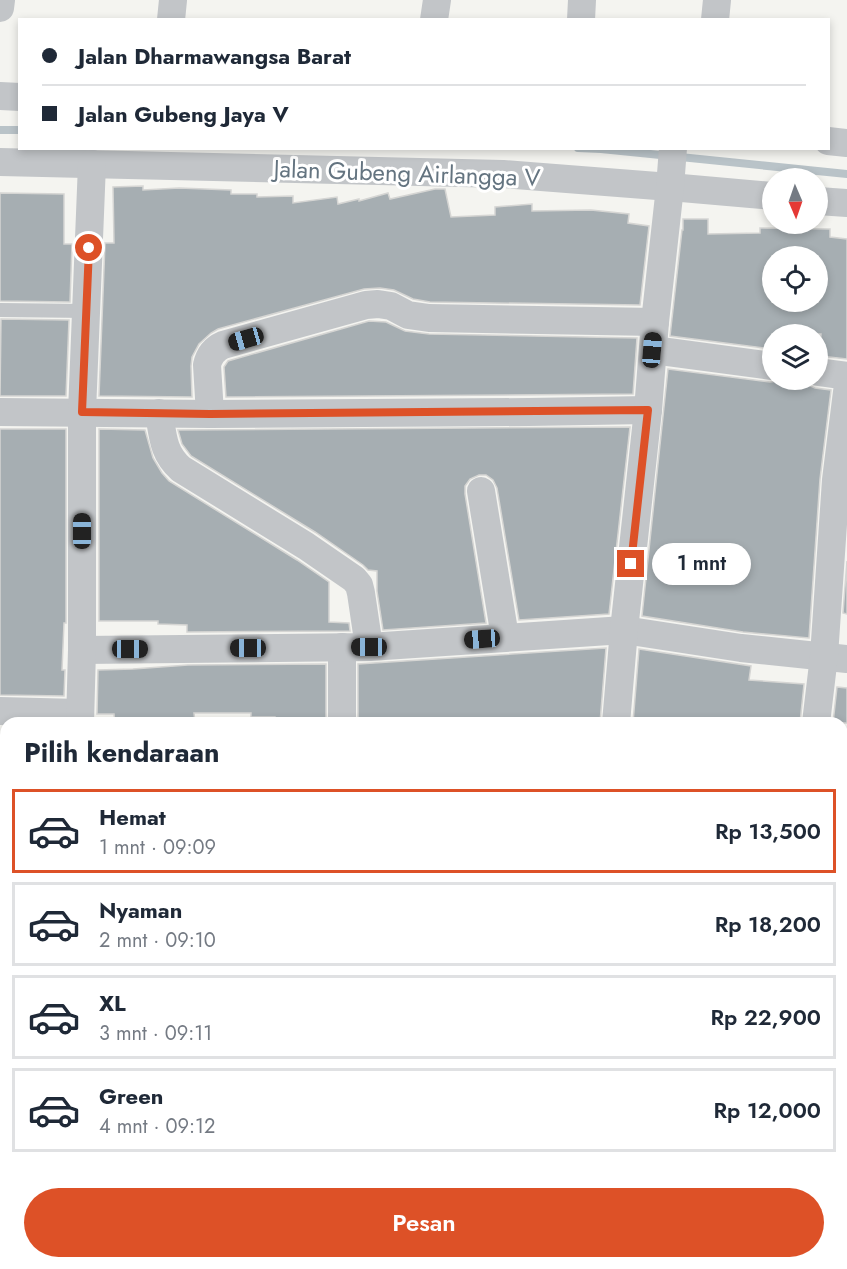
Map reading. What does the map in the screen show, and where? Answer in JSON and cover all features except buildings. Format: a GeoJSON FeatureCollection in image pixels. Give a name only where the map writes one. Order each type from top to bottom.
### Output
{"type":"FeatureCollection","features":[{"type":"Feature","properties":{"kind":"street"},"geometry":{"type":"LineString","coordinates":[[0,8],[1,0]]}},
{"type":"Feature","properties":{"kind":"street"},"geometry":{"type":"LineString","coordinates":[[171,18],[173,0]]}},
{"type":"Feature","properties":{"kind":"street"},"geometry":{"type":"LineString","coordinates":[[434,18],[437,0]]}},
{"type":"Feature","properties":{"kind":"street"},"geometry":{"type":"LineString","coordinates":[[580,18],[582,0]]}},
{"type":"Feature","properties":{"kind":"street"},"geometry":{"type":"LineString","coordinates":[[715,18],[717,0]]}},
{"type":"Feature","properties":{"kind":"street"},"geometry":{"type":"LineString","coordinates":[[0,96],[18,97]]}},
{"type":"Feature","properties":{"kind":"street"},"geometry":{"type":"LineString","coordinates":[[830,141],[847,142]]}},
{"type":"Feature","properties":{"kind":"street","name":"Jalan Gubeng Airlangga V"},"geometry":{"type":"LineString","coordinates":[[0,162],[503,174],[671,169],[762,193]]}},
{"type":"Feature","properties":{"kind":"street"},"geometry":{"type":"LineString","coordinates":[[80,717],[82,412],[92,164]]}},
{"type":"Feature","properties":{"kind":"street"},"geometry":{"type":"LineString","coordinates":[[617,717],[671,169]]}},
{"type":"Feature","properties":{"kind":"street"},"geometry":{"type":"LineString","coordinates":[[828,202],[847,203]]}},
{"type":"Feature","properties":{"kind":"street"},"geometry":{"type":"LineString","coordinates":[[210,414],[207,365],[215,350],[223,345],[366,305],[391,306],[408,315],[429,318],[655,322]]}},
{"type":"Feature","properties":{"kind":"street"},"geometry":{"type":"LineString","coordinates":[[652,350],[762,365]]}},
{"type":"Feature","properties":{"kind":"street"},"geometry":{"type":"LineString","coordinates":[[828,373],[847,376]]}},
{"type":"Feature","properties":{"kind":"street"},"geometry":{"type":"LineString","coordinates":[[818,717],[835,658],[837,480],[847,392]]}},
{"type":"Feature","properties":{"kind":"street"},"geometry":{"type":"LineString","coordinates":[[0,412],[210,414],[648,410]]}},
{"type":"Feature","properties":{"kind":"street"},"geometry":{"type":"LineString","coordinates":[[159,413],[165,447],[173,462],[306,546],[354,579],[359,585],[362,593],[343,717]]}},
{"type":"Feature","properties":{"kind":"street"},"geometry":{"type":"LineString","coordinates":[[481,491],[505,638]]}},
{"type":"Feature","properties":{"kind":"street"},"geometry":{"type":"LineString","coordinates":[[82,650],[355,647],[624,630],[741,648],[835,658]]}},
{"type":"Feature","properties":{"kind":"street"},"geometry":{"type":"LineString","coordinates":[[0,711],[69,717]]}},
{"type":"Feature","properties":{"kind":"lane"},"geometry":{"type":"LineString","coordinates":[[0,310],[87,312]]}},
{"type":"Feature","properties":{"kind":"waterway"},"geometry":{"type":"LineString","coordinates":[[0,130],[18,130]]}},
{"type":"Feature","properties":{"kind":"waterway"},"geometry":{"type":"LineString","coordinates":[[611,150],[847,174]]}},
{"type":"Feature","properties":{"kind":"route"},"geometry":{"type":"LineString","coordinates":[[89,248],[82,412],[210,414],[648,410],[631,564]]}}]}
